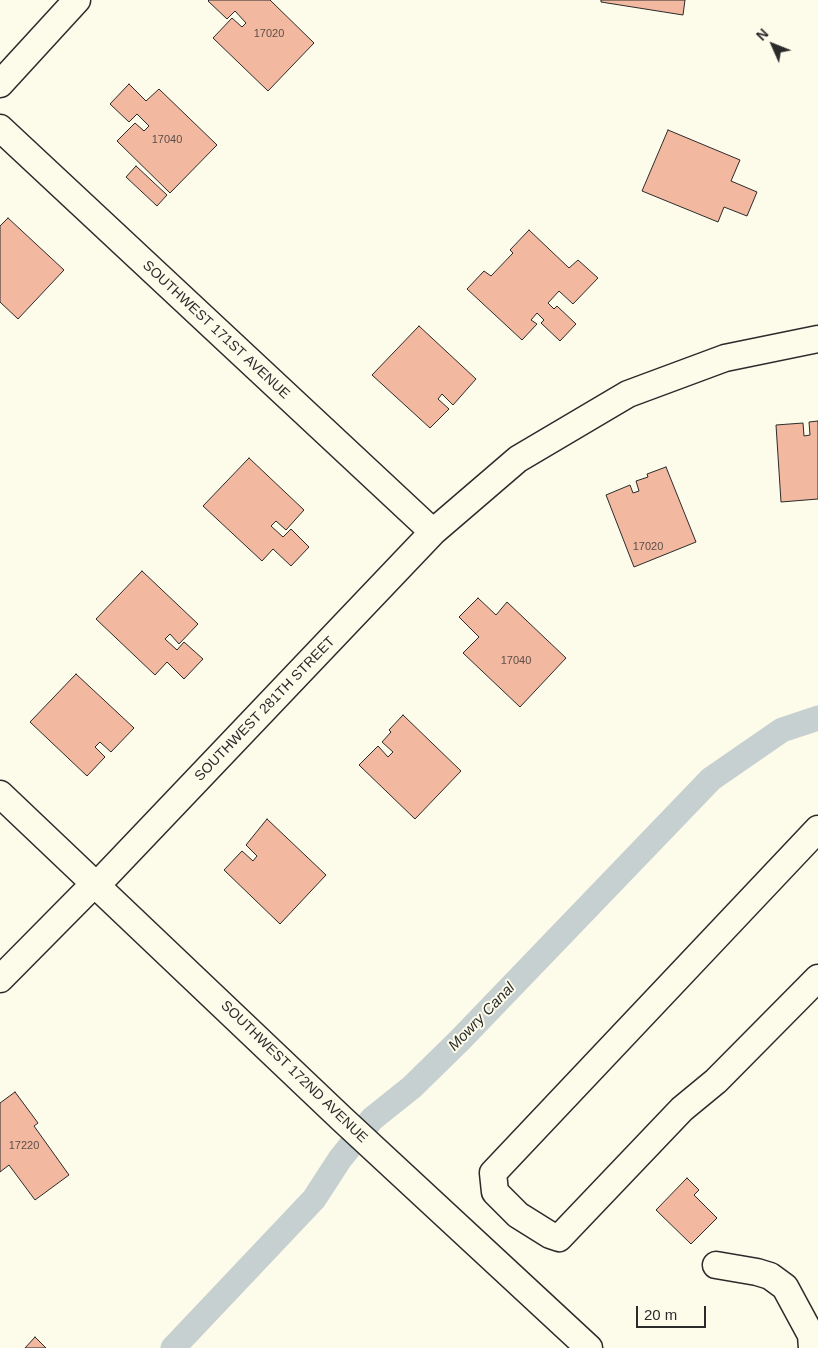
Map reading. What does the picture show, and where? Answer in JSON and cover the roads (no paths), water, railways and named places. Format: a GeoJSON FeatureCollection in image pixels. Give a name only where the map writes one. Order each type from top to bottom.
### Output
{"type":"FeatureCollection","features":[{"type":"Feature","properties":{"kind":"street"},"geometry":{"type":"LineString","coordinates":[[0,84],[77,0]]}},
{"type":"Feature","properties":{"kind":"street","name":"SOUTHWEST 171ST AVENUE"},"geometry":{"type":"LineString","coordinates":[[0,128],[433,532]]}},
{"type":"Feature","properties":{"kind":"street","name":"SOUTHWEST 281TH STREET"},"geometry":{"type":"LineString","coordinates":[[0,979],[96,884],[433,532],[518,459],[628,394],[726,358],[818,339]]}},
{"type":"Feature","properties":{"kind":"street","name":"SOUTHWEST 172ND AVENUE"},"geometry":{"type":"LineString","coordinates":[[0,794],[379,1153],[589,1348]]}},
{"type":"Feature","properties":{"kind":"street"},"geometry":{"type":"LineString","coordinates":[[818,829],[493,1173],[495,1192],[518,1215],[550,1235],[559,1238],[682,1109],[716,1081],[818,978]]}},
{"type":"Feature","properties":{"kind":"street"},"geometry":{"type":"LineString","coordinates":[[716,1265],[770,1276],[785,1287],[811,1335],[812,1348]]}},
{"type":"Feature","properties":{"kind":"waterway","name":"Mowry Canal"},"geometry":{"type":"LineString","coordinates":[[173,1348],[314,1199],[340,1159],[372,1119],[412,1087],[460,1040],[711,779],[782,730],[818,718]]}}]}
